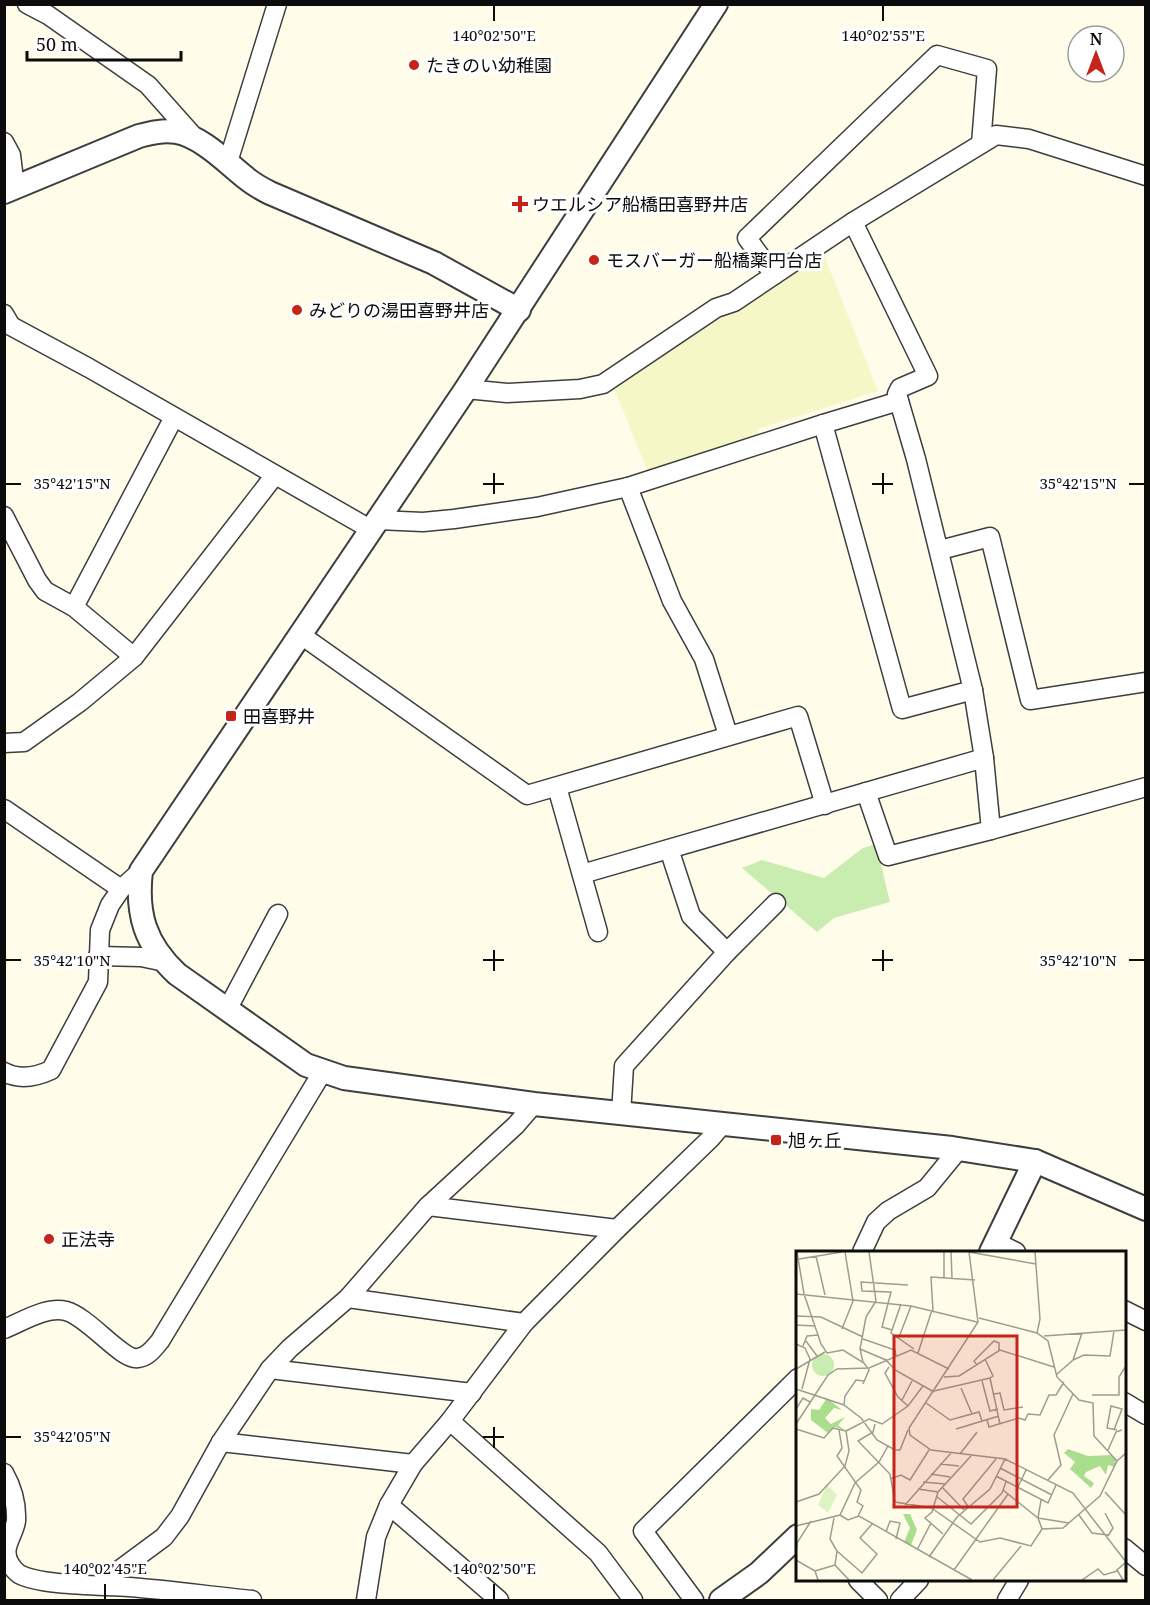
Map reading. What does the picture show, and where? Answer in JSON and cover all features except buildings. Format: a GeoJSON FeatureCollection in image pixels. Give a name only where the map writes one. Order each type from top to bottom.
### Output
{"type":"FeatureCollection","features":[{"type":"Feature","properties":{"kind":"street"},"geometry":{"type":"LineString","coordinates":[[27,4],[50,10],[147,85],[196,140]]}},
{"type":"Feature","properties":{"kind":"street"},"geometry":{"type":"LineString","coordinates":[[228,162],[277,4]]}},
{"type":"Feature","properties":{"kind":"street"},"geometry":{"type":"LineString","coordinates":[[4,1072],[24,1077],[38,1076],[51,1070],[98,982],[100,930],[110,905],[122,889],[141,871],[466,389],[716,4]]}},
{"type":"Feature","properties":{"kind":"street"},"geometry":{"type":"LineString","coordinates":[[774,275],[747,238],[937,55],[987,69],[981,144]]}},
{"type":"Feature","properties":{"kind":"street"},"geometry":{"type":"LineString","coordinates":[[4,142],[11,155],[10,190],[139,136],[158,132],[177,132],[196,140],[228,162],[248,180],[270,193],[434,263],[519,310]]}},
{"type":"Feature","properties":{"kind":"street"},"geometry":{"type":"LineString","coordinates":[[466,389],[507,393],[580,389],[603,384],[716,308],[734,302],[853,222],[996,135],[1029,139],[1146,176]]}},
{"type":"Feature","properties":{"kind":"street"},"geometry":{"type":"LineString","coordinates":[[853,222],[928,376],[900,388],[897,394],[940,550],[973,690],[992,830]]}},
{"type":"Feature","properties":{"kind":"street"},"geometry":{"type":"LineString","coordinates":[[4,314],[11,326],[275,475],[374,524],[454,519],[537,507],[628,487],[899,401]]}},
{"type":"Feature","properties":{"kind":"street"},"geometry":{"type":"LineString","coordinates":[[74,607],[174,417]]}},
{"type":"Feature","properties":{"kind":"street"},"geometry":{"type":"LineString","coordinates":[[823,424],[902,709],[973,690]]}},
{"type":"Feature","properties":{"kind":"street"},"geometry":{"type":"LineString","coordinates":[[4,743],[24,742],[80,702],[134,657],[275,475]]}},
{"type":"Feature","properties":{"kind":"street"},"geometry":{"type":"LineString","coordinates":[[628,487],[672,601],[704,659],[728,735]]}},
{"type":"Feature","properties":{"kind":"street"},"geometry":{"type":"LineString","coordinates":[[4,516],[32,571],[45,591],[74,607],[134,657]]}},
{"type":"Feature","properties":{"kind":"street"},"geometry":{"type":"LineString","coordinates":[[940,550],[990,537],[1030,700],[1146,682]]}},
{"type":"Feature","properties":{"kind":"street"},"geometry":{"type":"LineString","coordinates":[[301,634],[527,795],[798,716],[825,805]]}},
{"type":"Feature","properties":{"kind":"street"},"geometry":{"type":"LineString","coordinates":[[582,874],[984,758]]}},
{"type":"Feature","properties":{"kind":"street"},"geometry":{"type":"LineString","coordinates":[[557,787],[598,933]]}},
{"type":"Feature","properties":{"kind":"street"},"geometry":{"type":"LineString","coordinates":[[866,792],[888,856],[1146,787]]}},
{"type":"Feature","properties":{"kind":"street"},"geometry":{"type":"LineString","coordinates":[[4,809],[122,889]]}},
{"type":"Feature","properties":{"kind":"street"},"geometry":{"type":"LineString","coordinates":[[669,849],[691,916],[727,952]]}},
{"type":"Feature","properties":{"kind":"street"},"geometry":{"type":"LineString","coordinates":[[141,871],[138,897],[141,914],[146,932],[165,962],[227,1010],[306,1065],[323,1071],[344,1078],[534,1104],[959,1149],[1035,1161],[1146,1209]]}},
{"type":"Feature","properties":{"kind":"street"},"geometry":{"type":"LineString","coordinates":[[621,1114],[624,1066],[727,952],[776,903]]}},
{"type":"Feature","properties":{"kind":"street"},"geometry":{"type":"LineString","coordinates":[[227,1010],[278,914]]}},
{"type":"Feature","properties":{"kind":"street"},"geometry":{"type":"LineString","coordinates":[[98,956],[141,957],[165,962]]}},
{"type":"Feature","properties":{"kind":"street"},"geometry":{"type":"LineString","coordinates":[[4,1329],[43,1313],[64,1311],[84,1320],[126,1356],[137,1359],[150,1353],[160,1341],[323,1071]]}},
{"type":"Feature","properties":{"kind":"street"},"geometry":{"type":"LineString","coordinates":[[99,1585],[164,1537],[180,1516],[221,1442],[270,1369],[290,1347],[348,1298],[428,1206],[516,1125],[534,1104]]}},
{"type":"Feature","properties":{"kind":"street"},"geometry":{"type":"LineString","coordinates":[[366,1600],[376,1537],[389,1505],[413,1464],[450,1421],[524,1323],[722,1125]]}},
{"type":"Feature","properties":{"kind":"street"},"geometry":{"type":"LineString","coordinates":[[862,1251],[876,1222],[888,1211],[927,1188],[959,1149]]}},
{"type":"Feature","properties":{"kind":"street"},"geometry":{"type":"LineString","coordinates":[[1012,1251],[993,1247],[1035,1161]]}},
{"type":"Feature","properties":{"kind":"street"},"geometry":{"type":"LineString","coordinates":[[428,1206],[616,1229]]}},
{"type":"Feature","properties":{"kind":"street"},"geometry":{"type":"LineString","coordinates":[[348,1298],[524,1323]]}},
{"type":"Feature","properties":{"kind":"street"},"geometry":{"type":"LineString","coordinates":[[1126,1311],[1146,1321]]}},
{"type":"Feature","properties":{"kind":"street"},"geometry":{"type":"LineString","coordinates":[[270,1369],[472,1393]]}},
{"type":"Feature","properties":{"kind":"street"},"geometry":{"type":"LineString","coordinates":[[694,1600],[643,1531],[796,1380]]}},
{"type":"Feature","properties":{"kind":"street"},"geometry":{"type":"LineString","coordinates":[[1126,1403],[1146,1415]]}},
{"type":"Feature","properties":{"kind":"street"},"geometry":{"type":"LineString","coordinates":[[450,1421],[598,1554],[633,1600]]}},
{"type":"Feature","properties":{"kind":"street"},"geometry":{"type":"LineString","coordinates":[[221,1442],[413,1464]]}},
{"type":"Feature","properties":{"kind":"street"},"geometry":{"type":"LineString","coordinates":[[4,1473],[16,1503],[16,1524],[7,1545],[6,1555],[10,1565],[18,1573],[57,1583],[252,1600]]}},
{"type":"Feature","properties":{"kind":"street"},"geometry":{"type":"LineString","coordinates":[[389,1505],[499,1600]]}},
{"type":"Feature","properties":{"kind":"street"},"geometry":{"type":"LineString","coordinates":[[721,1600],[759,1573],[796,1538]]}},
{"type":"Feature","properties":{"kind":"street"},"geometry":{"type":"LineString","coordinates":[[1126,1549],[1146,1566]]}},
{"type":"Feature","properties":{"kind":"street"},"geometry":{"type":"LineString","coordinates":[[859,1581],[878,1600]]}},
{"type":"Feature","properties":{"kind":"street"},"geometry":{"type":"LineString","coordinates":[[900,1600],[917,1581]]}},
{"type":"Feature","properties":{"kind":"street"},"geometry":{"type":"LineString","coordinates":[[1007,1600],[1018,1581]]}},
{"type":"Feature","properties":{"kind":"green space"},"geometry":{"type":"Polygon","coordinates":[[[822,250],[878,391],[758,429],[758,438],[648,472],[614,388],[822,250]]]}},
{"type":"Feature","properties":{"kind":"green space"},"geometry":{"type":"Polygon","coordinates":[[[876,844],[890,902],[834,918],[817,932],[742,868],[762,860],[824,878],[863,848],[876,844]]]}},
{"type":"Feature","properties":{"kind":"place","name":"たきのい幼稚園"},"geometry":{"type":"Point","coordinates":[414,65]}},
{"type":"Feature","properties":{"kind":"place","name":"ウエルシア船橋田喜野井店"},"geometry":{"type":"Point","coordinates":[520,204]}},
{"type":"Feature","properties":{"kind":"place","name":"モスバーガー船橋薬円台店"},"geometry":{"type":"Point","coordinates":[594,260]}},
{"type":"Feature","properties":{"kind":"place","name":"みどりの湯田喜野井店"},"geometry":{"type":"Point","coordinates":[297,310]}},
{"type":"Feature","properties":{"kind":"place","name":"田喜野井"},"geometry":{"type":"Point","coordinates":[231,716]}},
{"type":"Feature","properties":{"kind":"place","name":"旭ヶ丘"},"geometry":{"type":"Point","coordinates":[776,1140]}},
{"type":"Feature","properties":{"kind":"place","name":"正法寺"},"geometry":{"type":"Point","coordinates":[49,1239]}}]}
